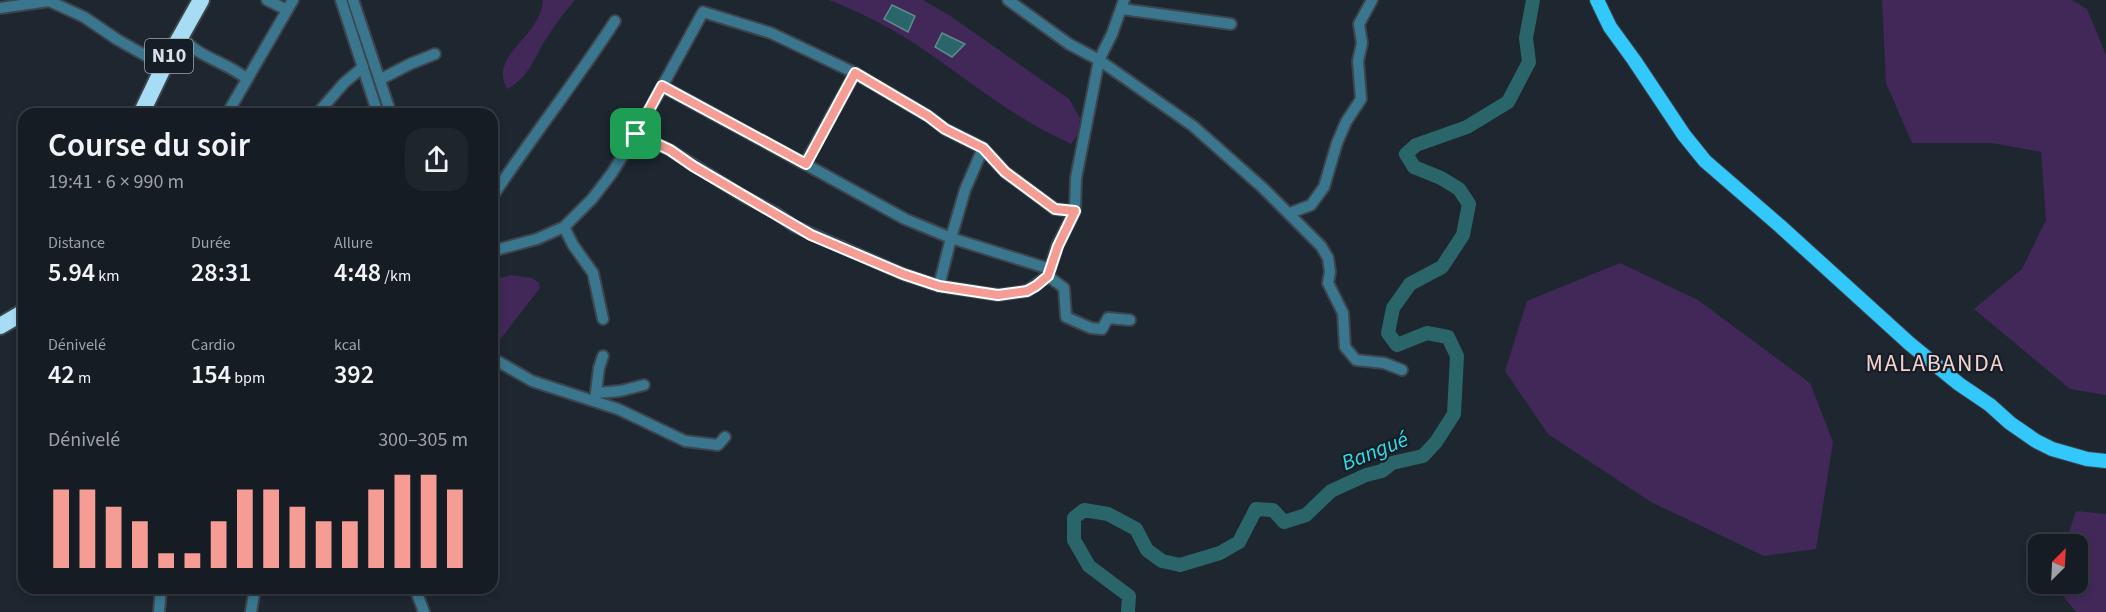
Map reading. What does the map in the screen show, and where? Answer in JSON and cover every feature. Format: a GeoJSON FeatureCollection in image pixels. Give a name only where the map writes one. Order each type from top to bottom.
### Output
{"type":"FeatureCollection","features":[{"type":"Feature","properties":{"kind":"highway","name":"N10"},"geometry":{"type":"LineString","coordinates":[[144,108],[164,66],[201,0]]}},
{"type":"Feature","properties":{"kind":"highway"},"geometry":{"type":"LineString","coordinates":[[0,326],[18,316]]}},
{"type":"Feature","properties":{"kind":"main road"},"geometry":{"type":"LineString","coordinates":[[1597,0],[1610,27],[1684,135],[1705,161],[1910,344],[2010,423],[2052,449],[2087,459],[2106,461]]}},
{"type":"Feature","properties":{"kind":"street"},"geometry":{"type":"LineString","coordinates":[[230,108],[290,5],[267,0]]}},
{"type":"Feature","properties":{"kind":"street"},"geometry":{"type":"LineString","coordinates":[[341,0],[376,108]]}},
{"type":"Feature","properties":{"kind":"street"},"geometry":{"type":"LineString","coordinates":[[353,0],[389,108]]}},
{"type":"Feature","properties":{"kind":"street"},"geometry":{"type":"LineString","coordinates":[[1008,0],[1069,44],[1099,60],[1193,126],[1290,213],[1321,246],[1328,258],[1330,272],[1328,282],[1343,313],[1345,347],[1356,360],[1384,363],[1402,370]]}},
{"type":"Feature","properties":{"kind":"street"},"geometry":{"type":"LineString","coordinates":[[1290,213],[1311,206],[1324,187],[1337,142],[1346,122],[1361,99],[1358,61],[1362,44],[1359,24],[1372,0]]}},
{"type":"Feature","properties":{"kind":"street"},"geometry":{"type":"LineString","coordinates":[[0,8],[49,2],[84,17],[164,66]]}},
{"type":"Feature","properties":{"kind":"street"},"geometry":{"type":"LineString","coordinates":[[636,134],[670,150],[693,166],[811,235],[903,274],[939,286],[998,295],[1011,294],[1027,291],[1049,273],[1058,246],[1075,211],[1076,178],[1099,60],[1123,4],[1230,24]]}},
{"type":"Feature","properties":{"kind":"street"},"geometry":{"type":"LineString","coordinates":[[498,249],[537,239],[564,227],[592,199],[612,173],[636,134],[704,6],[771,33],[855,73],[928,116],[945,129],[983,148],[1005,172],[1055,209],[1075,211]]}},
{"type":"Feature","properties":{"kind":"street"},"geometry":{"type":"LineString","coordinates":[[498,188],[532,138],[562,100],[615,21]]}},
{"type":"Feature","properties":{"kind":"street"},"geometry":{"type":"LineString","coordinates":[[181,36],[207,58],[234,68],[247,79]]}},
{"type":"Feature","properties":{"kind":"street"},"geometry":{"type":"LineString","coordinates":[[381,79],[435,54]]}},
{"type":"Feature","properties":{"kind":"street"},"geometry":{"type":"LineString","coordinates":[[322,108],[344,83],[363,67]]}},
{"type":"Feature","properties":{"kind":"street"},"geometry":{"type":"LineString","coordinates":[[806,164],[855,73]]}},
{"type":"Feature","properties":{"kind":"street"},"geometry":{"type":"LineString","coordinates":[[662,86],[905,219],[1049,273],[1064,288],[1066,317],[1091,328],[1102,329],[1108,318],[1130,320]]}},
{"type":"Feature","properties":{"kind":"street"},"geometry":{"type":"LineString","coordinates":[[939,286],[965,190],[983,148]]}},
{"type":"Feature","properties":{"kind":"street"},"geometry":{"type":"LineString","coordinates":[[564,227],[573,245],[593,273],[603,319]]}},
{"type":"Feature","properties":{"kind":"street"},"geometry":{"type":"LineString","coordinates":[[595,397],[603,356]]}},
{"type":"Feature","properties":{"kind":"street"},"geometry":{"type":"LineString","coordinates":[[498,362],[532,381],[595,397],[685,441],[718,445],[725,437]]}},
{"type":"Feature","properties":{"kind":"street"},"geometry":{"type":"LineString","coordinates":[[595,397],[644,385]]}},
{"type":"Feature","properties":{"kind":"street"},"geometry":{"type":"LineString","coordinates":[[159,612],[160,594]]}},
{"type":"Feature","properties":{"kind":"street"},"geometry":{"type":"LineString","coordinates":[[251,612],[254,594]]}},
{"type":"Feature","properties":{"kind":"street"},"geometry":{"type":"LineString","coordinates":[[417,594],[424,612]]}},
{"type":"Feature","properties":{"kind":"shaded area"},"geometry":{"type":"Polygon","coordinates":[[[543,0],[575,0],[551,31],[524,75],[507,89],[503,77],[504,66],[534,25],[543,0]]]}},
{"type":"Feature","properties":{"kind":"shaded area"},"geometry":{"type":"Polygon","coordinates":[[[829,0],[923,0],[949,15],[1069,99],[1080,118],[1077,136],[1071,144],[1051,135],[997,101],[905,37],[867,16],[829,0]]]}},
{"type":"Feature","properties":{"kind":"shaded area"},"geometry":{"type":"Polygon","coordinates":[[[1882,0],[2072,0],[2087,9],[2106,55],[2106,395],[2070,389],[1974,309],[2022,269],[2046,220],[2041,152],[1992,143],[1912,143],[1886,83],[1882,0]]]}},
{"type":"Feature","properties":{"kind":"shaded area"},"geometry":{"type":"Polygon","coordinates":[[[892,5],[915,16],[908,32],[884,19],[892,5]]]}},
{"type":"Feature","properties":{"kind":"shaded area"},"geometry":{"type":"Polygon","coordinates":[[[942,33],[965,44],[952,57],[935,47],[942,33]]]}},
{"type":"Feature","properties":{"kind":"shaded area"},"geometry":{"type":"Polygon","coordinates":[[[1620,263],[1698,300],[1810,383],[1833,442],[1816,549],[1764,556],[1651,502],[1548,434],[1505,371],[1527,301],[1620,263]]]}},
{"type":"Feature","properties":{"kind":"shaded area"},"geometry":{"type":"Polygon","coordinates":[[[511,275],[532,278],[539,283],[540,288],[498,342],[498,278],[511,275]]]}},
{"type":"Feature","properties":{"kind":"shaded area"},"geometry":{"type":"Polygon","coordinates":[[[2076,511],[2106,514],[2106,612],[2076,612],[2062,594],[2088,594],[2088,534],[2068,534],[2076,511]]]}},
{"type":"Feature","properties":{"kind":"waterway","name":"Bangué"},"geometry":{"type":"LineString","coordinates":[[1128,612],[1129,596],[1089,566],[1074,540],[1074,518],[1084,510],[1108,514],[1136,529],[1147,550],[1162,561],[1180,565],[1220,553],[1239,542],[1256,509],[1273,510],[1284,522],[1306,515],[1331,491],[1366,475],[1382,471],[1392,463],[1423,456],[1436,442],[1454,414],[1457,356],[1448,337],[1427,333],[1397,345],[1388,333],[1393,308],[1410,284],[1442,267],[1463,235],[1469,204],[1459,189],[1441,178],[1414,167],[1406,154],[1416,145],[1467,127],[1508,102],[1529,62],[1526,38],[1533,0]]}},
{"type":"Feature","properties":{"kind":"district","name":"MALABANDA"},"geometry":{"type":"Point","coordinates":[1935,363]}},
{"type":"Feature","properties":{"kind":"route"},"geometry":{"type":"LineString","coordinates":[[855,73],[928,116],[945,129],[983,148],[1005,172],[1055,209],[1075,211],[1058,246],[1048,276],[1027,291],[998,295],[939,286],[903,274],[811,235],[777,213],[693,166],[670,150],[636,134],[662,86],[806,164],[855,73]]}}]}
